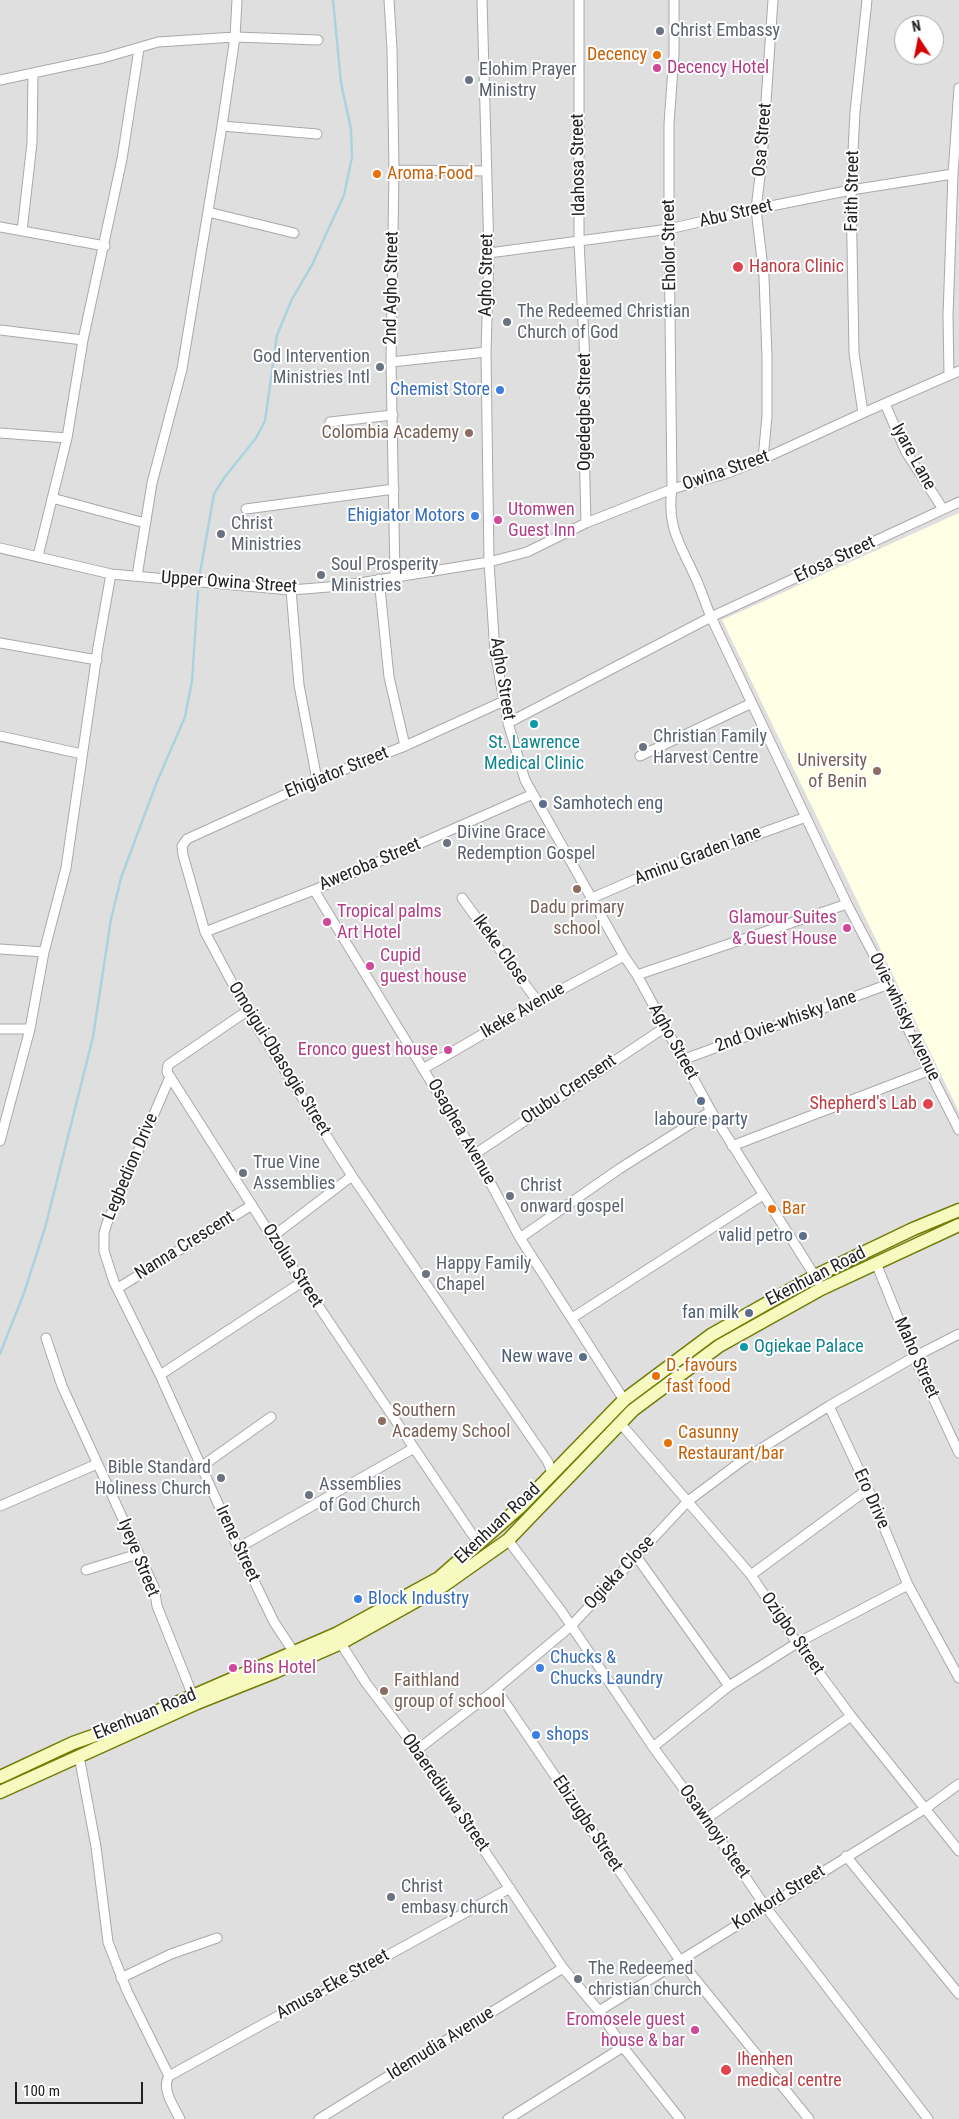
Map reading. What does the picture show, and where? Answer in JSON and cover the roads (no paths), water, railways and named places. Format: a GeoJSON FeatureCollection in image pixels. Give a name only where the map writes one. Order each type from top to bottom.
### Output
{"type":"FeatureCollection","features":[{"type":"Feature","properties":{"kind":"main road","name":"Ekenhuan Road"},"geometry":{"type":"LineString","coordinates":[[338,1639],[439,1578],[513,1514],[624,1400],[711,1335],[815,1276],[913,1229],[959,1210]]}},
{"type":"Feature","properties":{"kind":"main road","name":"Ekenhuan Road"},"geometry":{"type":"LineString","coordinates":[[0,1792],[13,1788],[79,1756],[338,1639],[443,1586],[508,1540],[633,1410],[719,1346],[821,1289],[959,1225]]}},
{"type":"Feature","properties":{"kind":"main road","name":"Ekenhuan Road"},"geometry":{"type":"LineString","coordinates":[[0,1777],[73,1743],[135,1721],[193,1696],[297,1657]]}},
{"type":"Feature","properties":{"kind":"street"},"geometry":{"type":"LineString","coordinates":[[136,576],[163,439],[182,369],[222,126],[237,0]]}},
{"type":"Feature","properties":{"kind":"street","name":"2nd Agho Street"},"geometry":{"type":"LineString","coordinates":[[389,0],[392,49],[394,170],[391,362],[395,576]]}},
{"type":"Feature","properties":{"kind":"street","name":"Agho Street"},"geometry":{"type":"LineString","coordinates":[[482,0],[489,253],[486,352],[489,562],[495,652],[508,723],[525,780],[624,956],[637,975],[664,1028],[711,1111],[815,1276],[821,1289]]}},
{"type":"Feature","properties":{"kind":"street","name":"Idahosa Street"},"geometry":{"type":"LineString","coordinates":[[578,0],[579,241]]}},
{"type":"Feature","properties":{"kind":"street","name":"Eholor Street"},"geometry":{"type":"LineString","coordinates":[[674,0],[674,54],[669,124],[672,489],[669,508],[676,540],[698,582],[711,617]]}},
{"type":"Feature","properties":{"kind":"street","name":"Osa Street"},"geometry":{"type":"LineString","coordinates":[[762,459],[766,416],[767,357],[764,277],[756,209],[762,160],[773,0]]}},
{"type":"Feature","properties":{"kind":"street","name":"Faith Street"},"geometry":{"type":"LineString","coordinates":[[863,413],[854,353],[851,190],[855,112],[867,0]]}},
{"type":"Feature","properties":{"kind":"street"},"geometry":{"type":"LineString","coordinates":[[0,80],[32,74],[158,42],[234,37],[318,40]]}},
{"type":"Feature","properties":{"kind":"street"},"geometry":{"type":"LineString","coordinates":[[38,556],[67,438],[84,340],[122,159],[139,48]]}},
{"type":"Feature","properties":{"kind":"street"},"geometry":{"type":"LineString","coordinates":[[22,231],[32,143],[32,74]]}},
{"type":"Feature","properties":{"kind":"street"},"geometry":{"type":"LineString","coordinates":[[949,376],[948,316],[955,264],[953,174],[959,88]]}},
{"type":"Feature","properties":{"kind":"street"},"geometry":{"type":"LineString","coordinates":[[222,126],[317,134]]}},
{"type":"Feature","properties":{"kind":"street"},"geometry":{"type":"LineString","coordinates":[[394,170],[486,171]]}},
{"type":"Feature","properties":{"kind":"street","name":"Abu Street"},"geometry":{"type":"LineString","coordinates":[[489,253],[669,229],[851,190],[953,174]]}},
{"type":"Feature","properties":{"kind":"street"},"geometry":{"type":"LineString","coordinates":[[208,212],[294,232]]}},
{"type":"Feature","properties":{"kind":"street"},"geometry":{"type":"LineString","coordinates":[[0,227],[105,246]]}},
{"type":"Feature","properties":{"kind":"street","name":"Ogedegbe Street"},"geometry":{"type":"LineString","coordinates":[[579,241],[585,362],[584,443],[586,523]]}},
{"type":"Feature","properties":{"kind":"street"},"geometry":{"type":"LineString","coordinates":[[0,330],[84,340]]}},
{"type":"Feature","properties":{"kind":"street"},"geometry":{"type":"LineString","coordinates":[[391,362],[486,352]]}},
{"type":"Feature","properties":{"kind":"street","name":"Owina Street"},"geometry":{"type":"LineString","coordinates":[[489,562],[526,552],[586,523],[672,489],[728,473],[959,371]]}},
{"type":"Feature","properties":{"kind":"street","name":"Iyare Lane"},"geometry":{"type":"LineString","coordinates":[[886,404],[906,452],[943,509]]}},
{"type":"Feature","properties":{"kind":"street"},"geometry":{"type":"LineString","coordinates":[[330,422],[393,415]]}},
{"type":"Feature","properties":{"kind":"street"},"geometry":{"type":"LineString","coordinates":[[0,433],[67,438]]}},
{"type":"Feature","properties":{"kind":"street"},"geometry":{"type":"LineString","coordinates":[[246,508],[394,489]]}},
{"type":"Feature","properties":{"kind":"street"},"geometry":{"type":"LineString","coordinates":[[52,498],[145,523]]}},
{"type":"Feature","properties":{"kind":"street","name":"Efosa Street"},"geometry":{"type":"LineString","coordinates":[[508,723],[711,617],[959,502]]}},
{"type":"Feature","properties":{"kind":"street","name":"Upper Owina Street"},"geometry":{"type":"LineString","coordinates":[[0,548],[111,574],[291,590],[341,586],[489,562]]}},
{"type":"Feature","properties":{"kind":"street"},"geometry":{"type":"LineString","coordinates":[[0,1141],[30,1028],[44,952],[66,868],[96,660],[111,574]]}},
{"type":"Feature","properties":{"kind":"street"},"geometry":{"type":"LineString","coordinates":[[379,579],[390,678],[405,746]]}},
{"type":"Feature","properties":{"kind":"street"},"geometry":{"type":"LineString","coordinates":[[291,590],[299,685],[316,780]]}},
{"type":"Feature","properties":{"kind":"street","name":"Ovie-whisky Avenue"},"geometry":{"type":"LineString","coordinates":[[711,617],[847,904],[889,984],[908,1029],[959,1130]]}},
{"type":"Feature","properties":{"kind":"street"},"geometry":{"type":"LineString","coordinates":[[0,643],[96,660]]}},
{"type":"Feature","properties":{"kind":"street","name":"Ehigiator Street"},"geometry":{"type":"LineString","coordinates":[[183,855],[182,846],[187,839],[316,780],[405,746],[504,701]]}},
{"type":"Feature","properties":{"kind":"street"},"geometry":{"type":"LineString","coordinates":[[640,756],[752,703]]}},
{"type":"Feature","properties":{"kind":"street"},"geometry":{"type":"LineString","coordinates":[[0,736],[82,754]]}},
{"type":"Feature","properties":{"kind":"street","name":"Aweroba Street"},"geometry":{"type":"LineString","coordinates":[[205,932],[314,890],[533,794]]}},
{"type":"Feature","properties":{"kind":"street","name":"Aminu Graden lane"},"geometry":{"type":"LineString","coordinates":[[592,898],[643,876],[806,817]]}},
{"type":"Feature","properties":{"kind":"street","name":"Omoigui-Obasogie Street"},"geometry":{"type":"LineString","coordinates":[[183,855],[205,932],[247,1011],[352,1176],[548,1462],[552,1473]]}},
{"type":"Feature","properties":{"kind":"street","name":"Osaghea Avenue"},"geometry":{"type":"LineString","coordinates":[[314,890],[475,1154],[520,1238],[624,1400]]}},
{"type":"Feature","properties":{"kind":"street","name":"Ikeke Close"},"geometry":{"type":"LineString","coordinates":[[462,898],[538,1002]]}},
{"type":"Feature","properties":{"kind":"street"},"geometry":{"type":"LineString","coordinates":[[637,975],[847,904]]}},
{"type":"Feature","properties":{"kind":"street"},"geometry":{"type":"LineString","coordinates":[[0,949],[44,952]]}},
{"type":"Feature","properties":{"kind":"street","name":"Ikeke Avenue"},"geometry":{"type":"LineString","coordinates":[[423,1069],[538,1002],[624,956]]}},
{"type":"Feature","properties":{"kind":"street","name":"2nd Ovie-whisky lane"},"geometry":{"type":"LineString","coordinates":[[682,1060],[889,984]]}},
{"type":"Feature","properties":{"kind":"street"},"geometry":{"type":"LineString","coordinates":[[170,1077],[167,1072],[168,1065],[247,1011]]}},
{"type":"Feature","properties":{"kind":"street"},"geometry":{"type":"LineString","coordinates":[[0,1029],[30,1028]]}},
{"type":"Feature","properties":{"kind":"street","name":"Otubu Crensent"},"geometry":{"type":"LineString","coordinates":[[475,1154],[664,1028]]}},
{"type":"Feature","properties":{"kind":"street"},"geometry":{"type":"LineString","coordinates":[[732,1146],[930,1070]]}},
{"type":"Feature","properties":{"kind":"street","name":"Ozolua Street"},"geometry":{"type":"LineString","coordinates":[[170,1077],[272,1237],[478,1543]]}},
{"type":"Feature","properties":{"kind":"street","name":"Legbedion Drive"},"geometry":{"type":"LineString","coordinates":[[118,1288],[114,1282],[104,1251],[104,1232],[170,1077]]}},
{"type":"Feature","properties":{"kind":"street"},"geometry":{"type":"LineString","coordinates":[[520,1238],[619,1169],[711,1111]]}},
{"type":"Feature","properties":{"kind":"street"},"geometry":{"type":"LineString","coordinates":[[272,1237],[352,1176]]}},
{"type":"Feature","properties":{"kind":"street"},"geometry":{"type":"LineString","coordinates":[[572,1318],[763,1195]]}},
{"type":"Feature","properties":{"kind":"street","name":"Nanna Crescent"},"geometry":{"type":"LineString","coordinates":[[118,1288],[252,1205]]}},
{"type":"Feature","properties":{"kind":"street","name":"Maho Street"},"geometry":{"type":"LineString","coordinates":[[876,1263],[914,1357],[959,1453]]}},
{"type":"Feature","properties":{"kind":"street"},"geometry":{"type":"LineString","coordinates":[[160,1376],[302,1282]]}},
{"type":"Feature","properties":{"kind":"street","name":"Irene Street"},"geometry":{"type":"LineString","coordinates":[[118,1288],[202,1466],[238,1548],[274,1622],[297,1657]]}},
{"type":"Feature","properties":{"kind":"street"},"geometry":{"type":"LineString","coordinates":[[829,1406],[914,1357],[959,1334]]}},
{"type":"Feature","properties":{"kind":"street","name":"Iyeye Street"},"geometry":{"type":"LineString","coordinates":[[46,1338],[62,1386],[154,1587],[158,1606],[193,1696]]}},
{"type":"Feature","properties":{"kind":"street","name":"Ero Drive"},"geometry":{"type":"LineString","coordinates":[[829,1406],[868,1490],[908,1586],[959,1678]]}},
{"type":"Feature","properties":{"kind":"street","name":"Ogieka Close"},"geometry":{"type":"LineString","coordinates":[[417,1750],[571,1626],[688,1501],[743,1460],[829,1406]]}},
{"type":"Feature","properties":{"kind":"street"},"geometry":{"type":"LineString","coordinates":[[202,1466],[271,1417]]}},
{"type":"Feature","properties":{"kind":"street","name":"Ozigbo Street"},"geometry":{"type":"LineString","coordinates":[[620,1423],[751,1575],[797,1643],[851,1716],[959,1850]]}},
{"type":"Feature","properties":{"kind":"street"},"geometry":{"type":"LineString","coordinates":[[238,1548],[414,1448]]}},
{"type":"Feature","properties":{"kind":"street"},"geometry":{"type":"LineString","coordinates":[[0,1506],[97,1464]]}},
{"type":"Feature","properties":{"kind":"street"},"geometry":{"type":"LineString","coordinates":[[751,1575],[868,1490]]}},
{"type":"Feature","properties":{"kind":"street","name":"Osawnoyi Steet"},"geometry":{"type":"LineString","coordinates":[[508,1540],[571,1626],[653,1747],[706,1819],[765,1906],[928,2119]]}},
{"type":"Feature","properties":{"kind":"street"},"geometry":{"type":"LineString","coordinates":[[86,1570],[138,1554]]}},
{"type":"Feature","properties":{"kind":"street"},"geometry":{"type":"LineString","coordinates":[[636,1556],[729,1686]]}},
{"type":"Feature","properties":{"kind":"street"},"geometry":{"type":"LineString","coordinates":[[653,1747],[729,1686],[797,1643],[908,1586]]}},
{"type":"Feature","properties":{"kind":"street","name":"Obaerediuwa Street"},"geometry":{"type":"LineString","coordinates":[[338,1639],[366,1683],[417,1750],[563,1968],[680,2119]]}},
{"type":"Feature","properties":{"kind":"street","name":"Ebizugbe Street"},"geometry":{"type":"LineString","coordinates":[[496,1688],[679,1959],[809,2119]]}},
{"type":"Feature","properties":{"kind":"street"},"geometry":{"type":"LineString","coordinates":[[706,1819],[851,1716]]}},
{"type":"Feature","properties":{"kind":"street"},"geometry":{"type":"LineString","coordinates":[[79,1756],[96,1847],[108,1942],[121,1978],[169,2076],[166,2081],[166,2089],[180,2119]]}},
{"type":"Feature","properties":{"kind":"street","name":"Konkord Street"},"geometry":{"type":"LineString","coordinates":[[598,2011],[679,1959],[926,1808],[959,1784]]}},
{"type":"Feature","properties":{"kind":"street"},"geometry":{"type":"LineString","coordinates":[[846,1856],[959,1994]]}},
{"type":"Feature","properties":{"kind":"street","name":"Amusa-Eke Street"},"geometry":{"type":"LineString","coordinates":[[169,2076],[510,1888]]}},
{"type":"Feature","properties":{"kind":"street"},"geometry":{"type":"LineString","coordinates":[[121,1978],[171,1954],[217,1938]]}},
{"type":"Feature","properties":{"kind":"street","name":"Idemudia Avenue"},"geometry":{"type":"LineString","coordinates":[[319,2119],[563,1968]]}},
{"type":"Feature","properties":{"kind":"street"},"geometry":{"type":"LineString","coordinates":[[508,2119],[624,2047]]}},
{"type":"Feature","properties":{"kind":"waterway"},"geometry":{"type":"LineString","coordinates":[[200,573],[214,494],[224,478],[256,438],[265,421],[277,335],[292,299],[312,265],[344,195],[352,157],[351,129],[341,83],[333,0]]}},
{"type":"Feature","properties":{"kind":"waterway"},"geometry":{"type":"LineString","coordinates":[[0,1354],[24,1293],[45,1228],[93,1037],[111,919],[121,878],[156,784],[185,717],[192,681],[198,591]]}},
{"type":"Feature","properties":{"kind":"place","name":"Christ Embassy"},"geometry":{"type":"Point","coordinates":[660,31]}},
{"type":"Feature","properties":{"kind":"place","name":"Decency"},"geometry":{"type":"Point","coordinates":[657,55]}},
{"type":"Feature","properties":{"kind":"place","name":"Decency Hotel"},"geometry":{"type":"Point","coordinates":[657,68]}},
{"type":"Feature","properties":{"kind":"place","name":"Elohim Prayer Ministry"},"geometry":{"type":"Point","coordinates":[469,80]}},
{"type":"Feature","properties":{"kind":"place","name":"Aroma Food"},"geometry":{"type":"Point","coordinates":[377,174]}},
{"type":"Feature","properties":{"kind":"place","name":"Hanora Clinic"},"geometry":{"type":"Point","coordinates":[738,267]}},
{"type":"Feature","properties":{"kind":"place","name":"The Redeemed Christian Church of God"},"geometry":{"type":"Point","coordinates":[507,322]}},
{"type":"Feature","properties":{"kind":"place","name":"God Intervention Ministries Intl"},"geometry":{"type":"Point","coordinates":[380,367]}},
{"type":"Feature","properties":{"kind":"place","name":"Chemist Store"},"geometry":{"type":"Point","coordinates":[500,390]}},
{"type":"Feature","properties":{"kind":"place","name":"Colombia Academy"},"geometry":{"type":"Point","coordinates":[469,433]}},
{"type":"Feature","properties":{"kind":"place","name":"Ehigiator Motors"},"geometry":{"type":"Point","coordinates":[475,516]}},
{"type":"Feature","properties":{"kind":"place","name":"Utomwen Guest Inn"},"geometry":{"type":"Point","coordinates":[498,520]}},
{"type":"Feature","properties":{"kind":"place","name":"Christ Ministries"},"geometry":{"type":"Point","coordinates":[221,534]}},
{"type":"Feature","properties":{"kind":"place","name":"Soul Prosperity Ministries"},"geometry":{"type":"Point","coordinates":[321,575]}},
{"type":"Feature","properties":{"kind":"place","name":"St. Lawrence Medical Clinic"},"geometry":{"type":"Point","coordinates":[534,724]}},
{"type":"Feature","properties":{"kind":"place","name":"Christian Family Harvest Centre"},"geometry":{"type":"Point","coordinates":[643,747]}},
{"type":"Feature","properties":{"kind":"place","name":"University of Benin"},"geometry":{"type":"Point","coordinates":[877,771]}},
{"type":"Feature","properties":{"kind":"place","name":"Samhotech eng"},"geometry":{"type":"Point","coordinates":[543,804]}},
{"type":"Feature","properties":{"kind":"place","name":"Divine Grace Redemption Gospel"},"geometry":{"type":"Point","coordinates":[447,843]}},
{"type":"Feature","properties":{"kind":"place","name":"Dadu primary school"},"geometry":{"type":"Point","coordinates":[577,889]}},
{"type":"Feature","properties":{"kind":"place","name":"Tropical palms Art Hotel"},"geometry":{"type":"Point","coordinates":[327,922]}},
{"type":"Feature","properties":{"kind":"place","name":"Glamour Suites & Guest House"},"geometry":{"type":"Point","coordinates":[847,928]}},
{"type":"Feature","properties":{"kind":"place","name":"Cupid guest house"},"geometry":{"type":"Point","coordinates":[370,966]}},
{"type":"Feature","properties":{"kind":"place","name":"Eronco guest house"},"geometry":{"type":"Point","coordinates":[448,1050]}},
{"type":"Feature","properties":{"kind":"place","name":"laboure party"},"geometry":{"type":"Point","coordinates":[701,1101]}},
{"type":"Feature","properties":{"kind":"place","name":"Shepherd's Lab"},"geometry":{"type":"Point","coordinates":[928,1104]}},
{"type":"Feature","properties":{"kind":"place","name":"True Vine Assemblies"},"geometry":{"type":"Point","coordinates":[243,1173]}},
{"type":"Feature","properties":{"kind":"place","name":"Christ onward gospel"},"geometry":{"type":"Point","coordinates":[510,1196]}},
{"type":"Feature","properties":{"kind":"place","name":"Bar"},"geometry":{"type":"Point","coordinates":[772,1209]}},
{"type":"Feature","properties":{"kind":"place","name":"valid petro"},"geometry":{"type":"Point","coordinates":[803,1236]}},
{"type":"Feature","properties":{"kind":"place","name":"Happy Family Chapel"},"geometry":{"type":"Point","coordinates":[426,1274]}},
{"type":"Feature","properties":{"kind":"place","name":"fan milk"},"geometry":{"type":"Point","coordinates":[749,1313]}},
{"type":"Feature","properties":{"kind":"place","name":"Ogiekae Palace"},"geometry":{"type":"Point","coordinates":[744,1347]}},
{"type":"Feature","properties":{"kind":"place","name":"New wave"},"geometry":{"type":"Point","coordinates":[583,1357]}},
{"type":"Feature","properties":{"kind":"place","name":"D. favours fast food"},"geometry":{"type":"Point","coordinates":[656,1376]}},
{"type":"Feature","properties":{"kind":"place","name":"Southern Academy School"},"geometry":{"type":"Point","coordinates":[382,1421]}},
{"type":"Feature","properties":{"kind":"place","name":"Casunny Restaurant/bar"},"geometry":{"type":"Point","coordinates":[668,1443]}},
{"type":"Feature","properties":{"kind":"place","name":"Bible Standard Holiness Church"},"geometry":{"type":"Point","coordinates":[221,1478]}},
{"type":"Feature","properties":{"kind":"place","name":"Assemblies of God Church"},"geometry":{"type":"Point","coordinates":[309,1495]}},
{"type":"Feature","properties":{"kind":"place","name":"Block Industry"},"geometry":{"type":"Point","coordinates":[358,1599]}},
{"type":"Feature","properties":{"kind":"place","name":"Bins Hotel"},"geometry":{"type":"Point","coordinates":[233,1668]}},
{"type":"Feature","properties":{"kind":"place","name":"Chucks & Chucks Laundry"},"geometry":{"type":"Point","coordinates":[540,1668]}},
{"type":"Feature","properties":{"kind":"place","name":"Faithland group of school"},"geometry":{"type":"Point","coordinates":[384,1691]}},
{"type":"Feature","properties":{"kind":"place","name":"shops"},"geometry":{"type":"Point","coordinates":[536,1735]}},
{"type":"Feature","properties":{"kind":"place","name":"Christ embasy church"},"geometry":{"type":"Point","coordinates":[391,1897]}},
{"type":"Feature","properties":{"kind":"place","name":"The Redeemed christian church"},"geometry":{"type":"Point","coordinates":[578,1979]}},
{"type":"Feature","properties":{"kind":"place","name":"Eromosele guest house & bar"},"geometry":{"type":"Point","coordinates":[695,2030]}},
{"type":"Feature","properties":{"kind":"place","name":"Ihenhen medical centre"},"geometry":{"type":"Point","coordinates":[726,2070]}}]}
